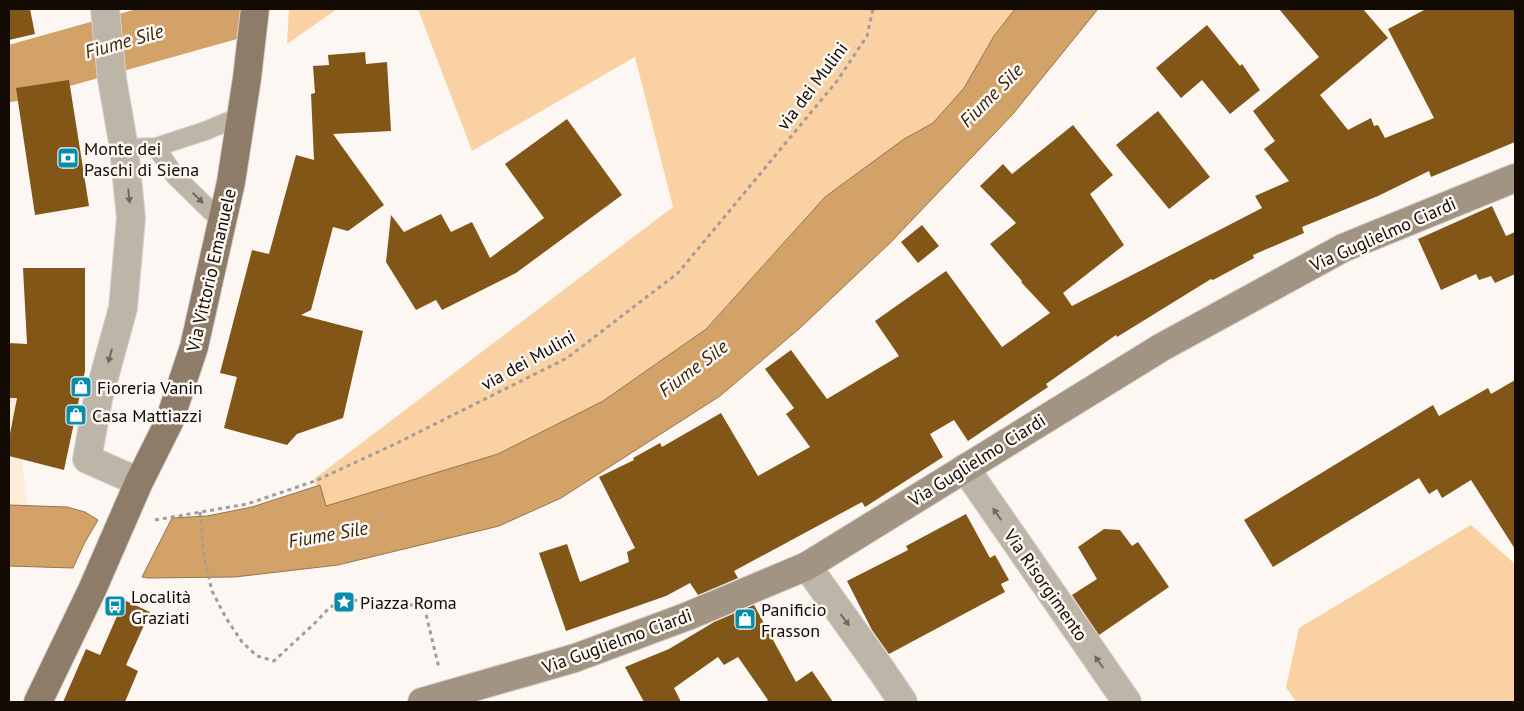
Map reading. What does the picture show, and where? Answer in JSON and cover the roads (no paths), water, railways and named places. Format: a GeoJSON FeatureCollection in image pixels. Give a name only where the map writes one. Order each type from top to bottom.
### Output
{"type":"FeatureCollection","features":[{"type":"Feature","properties":{"kind":"main road","name":"Via Vittorio Emanuele"},"geometry":{"type":"LineString","coordinates":[[40,695],[92,590],[140,482],[170,422],[194,347],[231,182],[251,49],[255,9]]}},
{"type":"Feature","properties":{"kind":"main road","name":"Via Guglielmo Ciardi"},"geometry":{"type":"LineString","coordinates":[[434,699],[475,695],[688,616],[807,566],[1162,347],[1343,248],[1515,178]]}},
{"type":"Feature","properties":{"kind":"street"},"geometry":{"type":"LineString","coordinates":[[105,10],[112,79],[124,148],[131,218],[123,308],[98,399],[87,459],[140,482]]}},
{"type":"Feature","properties":{"kind":"street","name":"Via Risorgimento"},"geometry":{"type":"LineString","coordinates":[[965,468],[1127,702]]}},
{"type":"Feature","properties":{"kind":"street"},"geometry":{"type":"LineString","coordinates":[[807,566],[903,702]]}},
{"type":"Feature","properties":{"kind":"lane"},"geometry":{"type":"LineString","coordinates":[[124,148],[156,147],[205,131],[241,116]]}},
{"type":"Feature","properties":{"kind":"lane"},"geometry":{"type":"LineString","coordinates":[[156,147],[175,176],[222,222]]}},
{"type":"Feature","properties":{"kind":"water"},"geometry":{"type":"Polygon","coordinates":[[[1015,9],[1098,9],[1013,114],[891,242],[800,328],[720,396],[561,498],[499,526],[338,565],[235,577],[142,577],[172,518],[207,516],[252,507],[320,485],[326,506],[498,454],[603,401],[706,329],[825,197],[904,139],[933,123],[964,88],[994,36],[1015,9]]]}},
{"type":"Feature","properties":{"kind":"water"},"geometry":{"type":"Polygon","coordinates":[[[9,505],[67,507],[85,512],[98,520],[73,568],[9,566],[9,505]]]}},
{"type":"Feature","properties":{"kind":"waterway","name":"Fiume Sile"},"geometry":{"type":"LineString","coordinates":[[9,74],[240,9]]}},
{"type":"Feature","properties":{"kind":"place","name":"Monte dei Paschi di Siena"},"geometry":{"type":"Point","coordinates":[68,158]}},
{"type":"Feature","properties":{"kind":"place","name":"Fioreria Vanin"},"geometry":{"type":"Point","coordinates":[81,387]}},
{"type":"Feature","properties":{"kind":"place","name":"Casa Mattiazzi"},"geometry":{"type":"Point","coordinates":[76,415]}},
{"type":"Feature","properties":{"kind":"place","name":"Piazza Roma"},"geometry":{"type":"Point","coordinates":[344,602]}},
{"type":"Feature","properties":{"kind":"place","name":"Località Graziati"},"geometry":{"type":"Point","coordinates":[115,606]}},
{"type":"Feature","properties":{"kind":"place","name":"Panificio Frasson"},"geometry":{"type":"Point","coordinates":[745,619]}}]}
